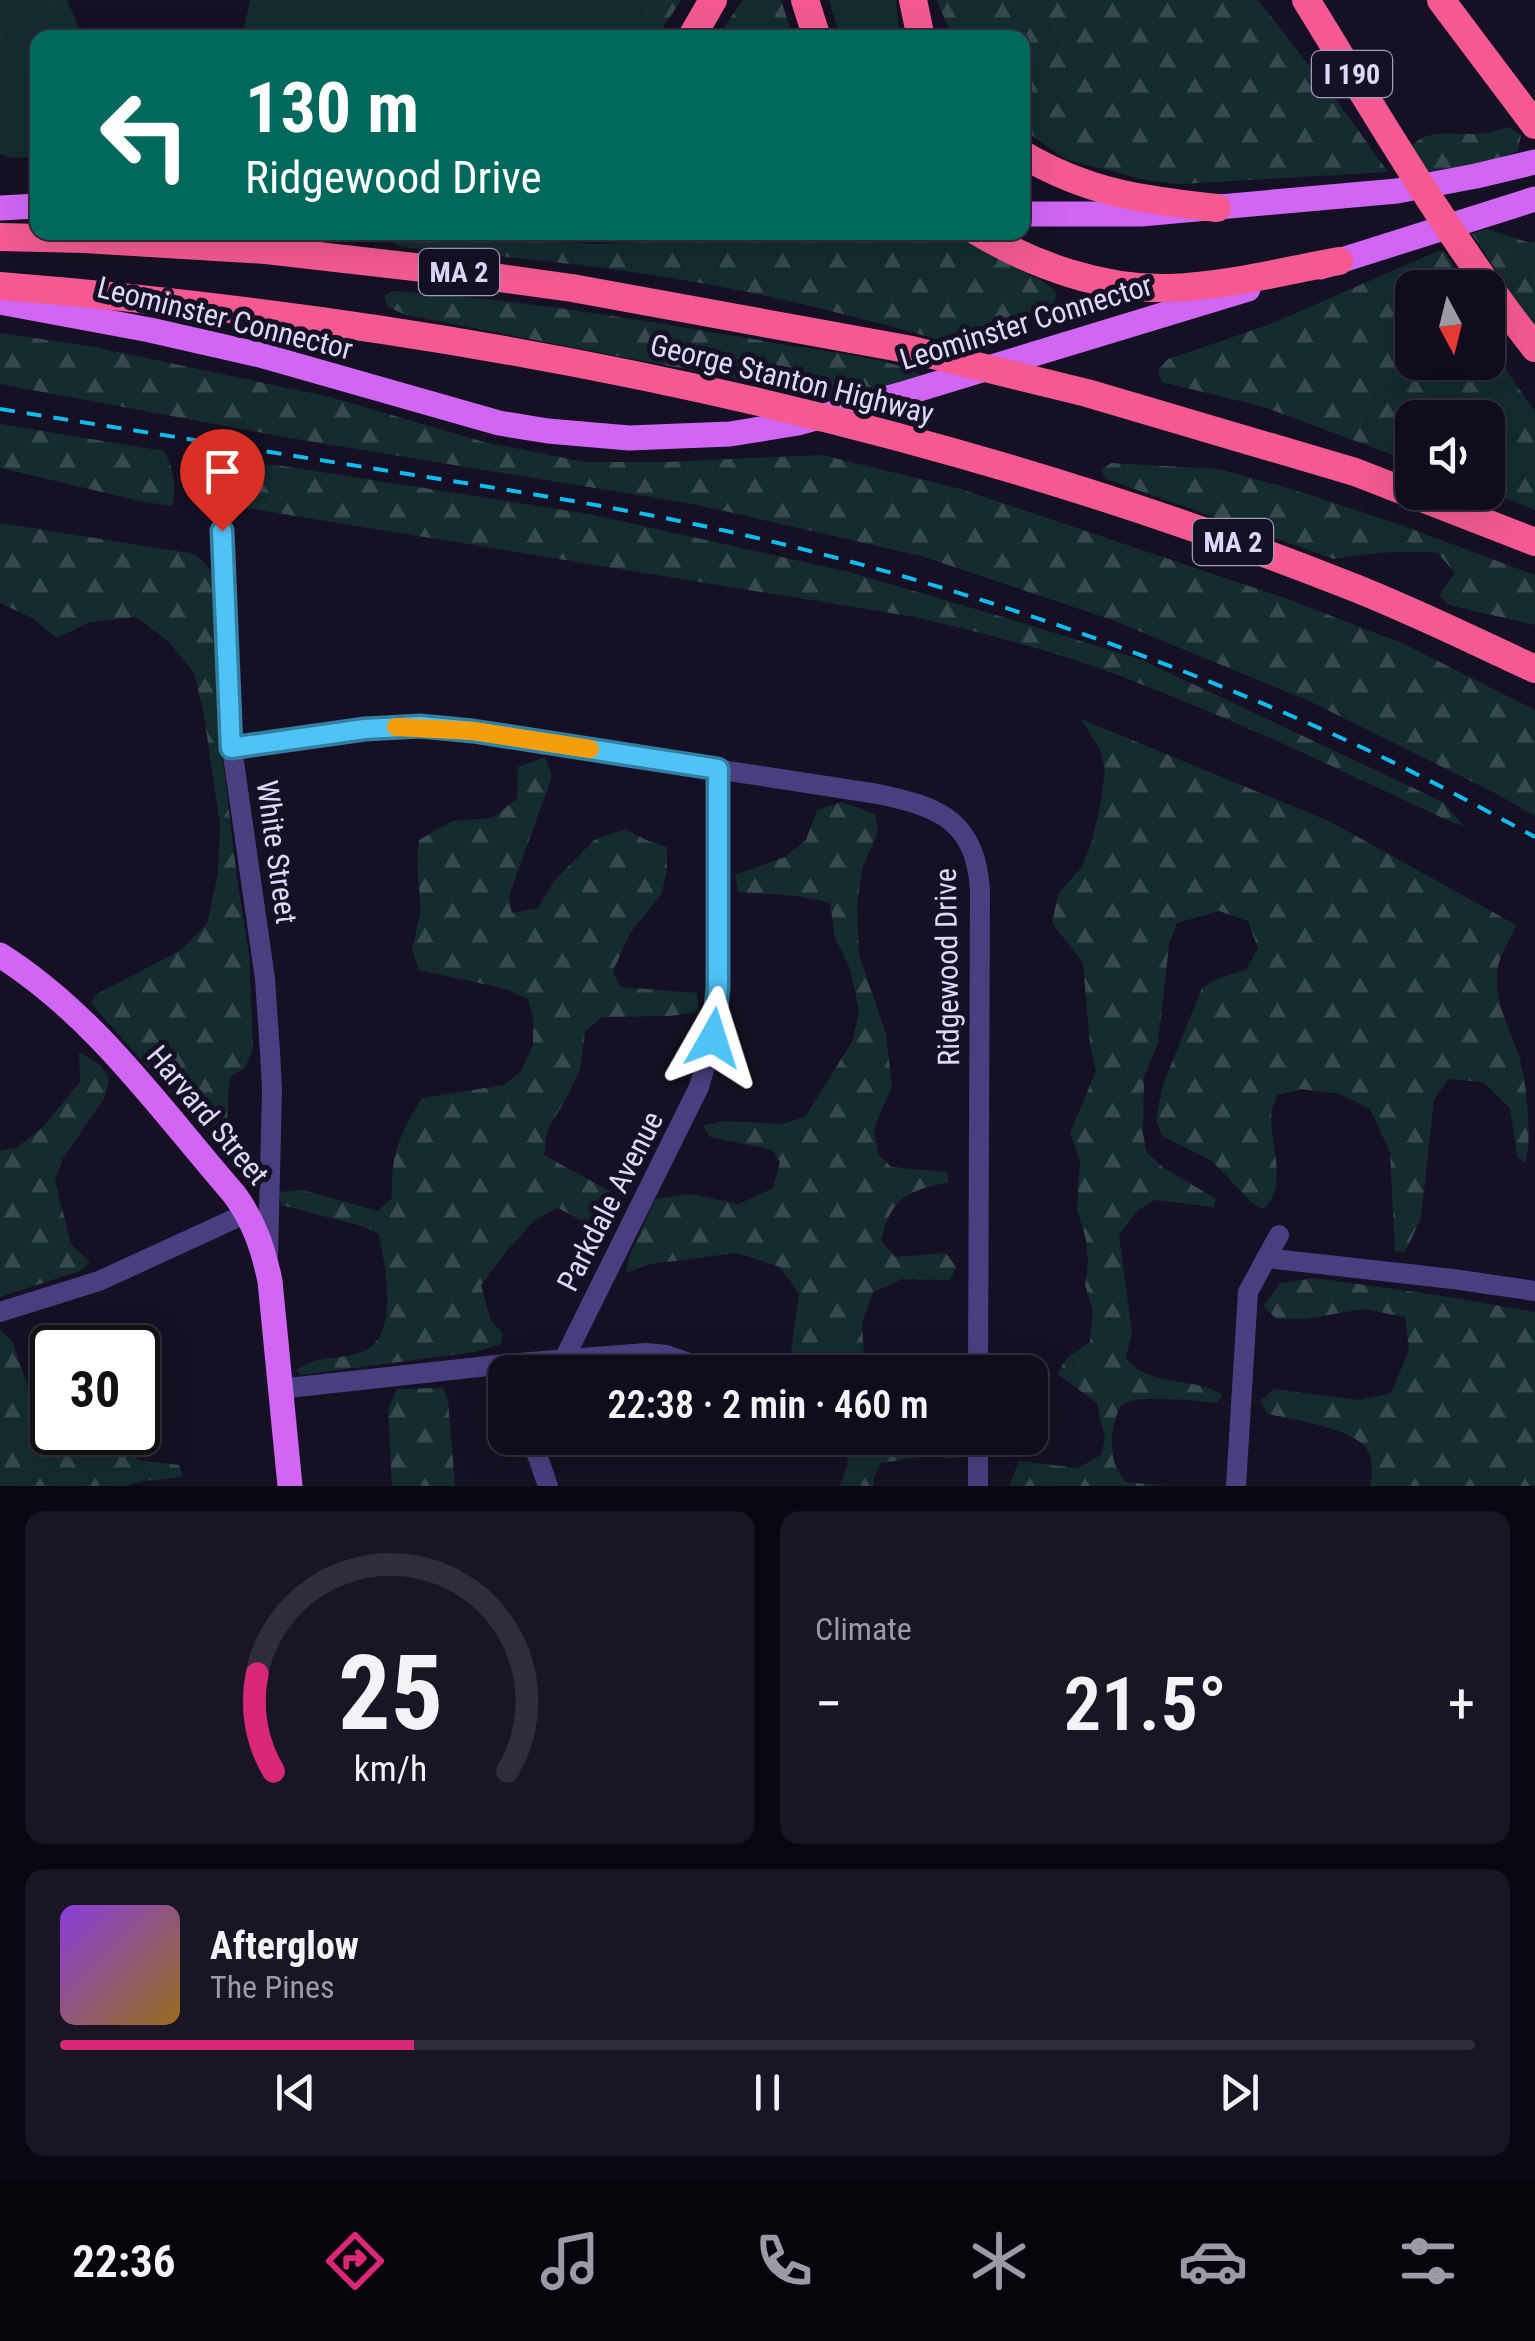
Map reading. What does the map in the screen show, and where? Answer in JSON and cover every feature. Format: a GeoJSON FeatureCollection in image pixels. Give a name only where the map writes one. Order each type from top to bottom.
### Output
{"type":"FeatureCollection","features":[{"type":"Feature","properties":{"kind":"highway"},"geometry":{"type":"LineString","coordinates":[[696,30],[714,0]]}},
{"type":"Feature","properties":{"kind":"highway"},"geometry":{"type":"LineString","coordinates":[[805,0],[814,30]]}},
{"type":"Feature","properties":{"kind":"highway"},"geometry":{"type":"LineString","coordinates":[[913,0],[919,30]]}},
{"type":"Feature","properties":{"kind":"highway"},"geometry":{"type":"LineString","coordinates":[[1282,0],[1376,113]]}},
{"type":"Feature","properties":{"kind":"highway","name":"I 190"},"geometry":{"type":"LineString","coordinates":[[1306,0],[1469,260],[1535,348]]}},
{"type":"Feature","properties":{"kind":"highway"},"geometry":{"type":"LineString","coordinates":[[1441,0],[1530,119]]}},
{"type":"Feature","properties":{"kind":"highway"},"geometry":{"type":"LineString","coordinates":[[1030,158],[1068,178],[1116,194],[1217,208]]}},
{"type":"Feature","properties":{"kind":"highway","name":"George Stanton Highway"},"geometry":{"type":"LineString","coordinates":[[0,237],[30,238]]}},
{"type":"Feature","properties":{"kind":"highway","name":"George Stanton Highway"},"geometry":{"type":"LineString","coordinates":[[62,240],[249,249],[441,270],[572,288],[912,350],[1087,393],[1355,472],[1535,542]]}},
{"type":"Feature","properties":{"kind":"highway"},"geometry":{"type":"LineString","coordinates":[[993,240],[1061,270],[1152,288],[1216,284],[1340,261]]}},
{"type":"Feature","properties":{"kind":"highway","name":"George Stanton Highway"},"geometry":{"type":"LineString","coordinates":[[0,286],[105,294],[364,326],[622,370],[772,404],[920,443],[1240,544],[1348,585],[1535,669]]}},
{"type":"Feature","properties":{"kind":"main road"},"geometry":{"type":"LineString","coordinates":[[1030,214],[1141,214],[1397,191],[1535,162]]}},
{"type":"Feature","properties":{"kind":"main road","name":"Leominster Connector"},"geometry":{"type":"LineString","coordinates":[[0,302],[260,355],[499,423],[630,438],[674,437],[765,429],[831,414],[1535,199]]}},
{"type":"Feature","properties":{"kind":"main road"},"geometry":{"type":"LineString","coordinates":[[0,208],[30,206]]}},
{"type":"Feature","properties":{"kind":"main road","name":"Harvard Street"},"geometry":{"type":"LineString","coordinates":[[0,956],[42,983],[69,1007],[144,1088],[242,1205],[268,1271],[290,1486]]}},
{"type":"Feature","properties":{"kind":"street","name":"White Street"},"geometry":{"type":"LineString","coordinates":[[222,531],[231,748],[265,979],[272,1089],[268,1271]]}},
{"type":"Feature","properties":{"kind":"street","name":"Ridgewood Drive"},"geometry":{"type":"LineString","coordinates":[[231,748],[365,729],[420,726],[473,731],[878,794],[905,800],[952,821],[974,850],[980,891],[978,1355]]}},
{"type":"Feature","properties":{"kind":"street","name":"Parkdale Avenue"},"geometry":{"type":"LineString","coordinates":[[566,1355],[708,1062],[718,988],[718,769]]}},
{"type":"Feature","properties":{"kind":"street"},"geometry":{"type":"LineString","coordinates":[[0,1312],[99,1281],[242,1205],[269,1182]]}},
{"type":"Feature","properties":{"kind":"street"},"geometry":{"type":"LineString","coordinates":[[1236,1486],[1248,1292],[1279,1235]]}},
{"type":"Feature","properties":{"kind":"street"},"geometry":{"type":"LineString","coordinates":[[1266,1258],[1535,1292]]}},
{"type":"Feature","properties":{"kind":"street"},"geometry":{"type":"LineString","coordinates":[[619,1355],[666,1355]]}},
{"type":"Feature","properties":{"kind":"street"},"geometry":{"type":"LineString","coordinates":[[279,1389],[488,1370]]}},
{"type":"Feature","properties":{"kind":"street"},"geometry":{"type":"LineString","coordinates":[[537,1455],[548,1486]]}},
{"type":"Feature","properties":{"kind":"street"},"geometry":{"type":"LineString","coordinates":[[978,1455],[978,1486]]}},
{"type":"Feature","properties":{"kind":"green space"},"geometry":{"type":"Polygon","coordinates":[[[0,0],[67,0],[80,30],[30,30],[30,157],[0,154],[0,0]]]}},
{"type":"Feature","properties":{"kind":"green space"},"geometry":{"type":"Polygon","coordinates":[[[250,0],[647,0],[630,30],[244,30],[250,0]]]}},
{"type":"Feature","properties":{"kind":"green space"},"geometry":{"type":"Polygon","coordinates":[[[647,0],[681,0],[662,30],[630,30],[647,0]]]}},
{"type":"Feature","properties":{"kind":"green space"},"geometry":{"type":"Polygon","coordinates":[[[743,0],[781,0],[791,30],[722,30],[743,0]]]}},
{"type":"Feature","properties":{"kind":"green space"},"geometry":{"type":"Polygon","coordinates":[[[829,0],[896,0],[900,30],[838,30],[829,0]]]}},
{"type":"Feature","properties":{"kind":"green space"},"geometry":{"type":"Polygon","coordinates":[[[937,0],[1258,0],[1388,172],[1181,184],[1149,181],[1065,159],[1030,134],[1030,30],[949,30],[937,0]]]}},
{"type":"Feature","properties":{"kind":"green space"},"geometry":{"type":"Polygon","coordinates":[[[1509,127],[1521,135],[1518,150],[1495,162],[1428,171],[1412,146],[1436,134],[1475,134],[1509,127]]]}},
{"type":"Feature","properties":{"kind":"green space"},"geometry":{"type":"Polygon","coordinates":[[[1487,229],[1535,242],[1535,329],[1505,284],[1505,270],[1496,270],[1472,234],[1487,229]]]}},
{"type":"Feature","properties":{"kind":"green space"},"geometry":{"type":"Polygon","coordinates":[[[388,240],[594,244],[668,240],[964,240],[1043,282],[1057,295],[1049,311],[981,340],[955,344],[804,305],[690,281],[401,247],[388,240]]]}},
{"type":"Feature","properties":{"kind":"green space"},"geometry":{"type":"Polygon","coordinates":[[[1438,251],[1444,251],[1456,270],[1395,270],[1395,380],[1505,380],[1505,368],[1535,412],[1535,510],[1505,498],[1505,400],[1395,400],[1395,456],[1264,407],[1162,382],[1158,370],[1168,359],[1268,325],[1438,251]]]}},
{"type":"Feature","properties":{"kind":"green space"},"geometry":{"type":"Polygon","coordinates":[[[392,291],[543,306],[842,353],[910,370],[920,375],[919,383],[833,402],[768,385],[406,315],[388,307],[384,296],[392,291]]]}},
{"type":"Feature","properties":{"kind":"green space"},"geometry":{"type":"Polygon","coordinates":[[[0,333],[89,346],[330,397],[484,442],[585,462],[822,455],[961,489],[1285,598],[1404,644],[1535,710],[1535,816],[1309,701],[1112,620],[921,556],[698,505],[290,438],[0,384],[0,333]]]}},
{"type":"Feature","properties":{"kind":"green space"},"geometry":{"type":"Polygon","coordinates":[[[0,424],[164,451],[174,477],[172,506],[0,468],[0,424]]]}},
{"type":"Feature","properties":{"kind":"green space"},"geometry":{"type":"Polygon","coordinates":[[[223,462],[277,465],[589,514],[849,572],[1006,618],[1142,660],[1443,802],[1464,826],[1210,712],[1049,652],[915,617],[209,502],[202,479],[204,469],[223,462]]]}},
{"type":"Feature","properties":{"kind":"green space"},"geometry":{"type":"Polygon","coordinates":[[[1111,463],[1219,469],[1404,526],[1535,575],[1535,625],[1449,605],[1439,595],[1455,573],[1438,553],[1334,559],[1106,479],[1101,470],[1111,463]]]}},
{"type":"Feature","properties":{"kind":"green space"},"geometry":{"type":"Polygon","coordinates":[[[0,523],[195,554],[212,574],[219,727],[249,954],[253,1048],[245,1068],[231,1076],[226,1133],[203,1130],[91,1003],[97,994],[181,950],[207,924],[218,873],[220,825],[194,673],[168,641],[136,617],[90,622],[57,638],[32,618],[0,603],[0,523]]]}},
{"type":"Feature","properties":{"kind":"green space"},"geometry":{"type":"Polygon","coordinates":[[[1081,719],[1331,822],[1516,925],[1499,963],[1497,987],[1524,1077],[1528,1125],[1525,1163],[1517,1156],[1510,1108],[1483,1082],[1448,1079],[1434,1100],[1421,1218],[1405,1252],[1395,1251],[1390,1152],[1370,1109],[1341,1094],[1301,1089],[1277,1095],[1271,1122],[1276,1187],[1263,1209],[1252,1203],[1212,1161],[1162,1136],[1156,1120],[1162,1087],[1202,988],[1246,970],[1258,948],[1248,921],[1219,911],[1177,923],[1169,945],[1158,1043],[1144,1077],[1143,1134],[1147,1153],[1164,1168],[1216,1199],[1214,1207],[1155,1200],[1138,1210],[1119,1235],[1132,1332],[1126,1358],[1146,1374],[1199,1385],[1223,1395],[1217,1403],[1166,1399],[1128,1402],[1118,1412],[1112,1444],[1116,1467],[1126,1482],[1171,1486],[1009,1486],[1019,1461],[1078,1468],[1101,1455],[1105,1439],[1097,1403],[1057,1374],[1067,1358],[1090,1342],[1093,1310],[1085,1285],[1086,1240],[1077,1209],[1080,1161],[1070,1133],[1096,1071],[1083,963],[1052,923],[1058,894],[1082,867],[1101,802],[1105,770],[1100,750],[1081,719]]]}},
{"type":"Feature","properties":{"kind":"green space"},"geometry":{"type":"Polygon","coordinates":[[[545,757],[552,776],[509,896],[512,913],[538,908],[554,881],[594,840],[625,829],[667,847],[661,895],[630,933],[613,971],[620,987],[697,993],[699,1012],[602,1017],[585,1032],[580,1069],[547,1131],[544,1155],[619,1196],[617,1217],[593,1227],[558,1208],[535,1220],[481,1285],[491,1321],[503,1334],[501,1344],[475,1352],[301,1375],[296,1370],[304,1365],[355,1354],[375,1343],[386,1315],[386,1281],[379,1234],[281,1205],[279,1192],[303,1190],[378,1211],[392,1198],[398,1145],[422,1098],[504,1085],[521,1071],[533,1045],[528,999],[506,989],[419,970],[412,949],[421,910],[419,840],[452,821],[492,818],[517,799],[518,767],[545,757]]]}},
{"type":"Feature","properties":{"kind":"green space"},"geometry":{"type":"Polygon","coordinates":[[[841,802],[875,814],[878,831],[862,869],[857,905],[859,955],[886,1034],[892,1086],[874,1128],[878,1154],[891,1167],[947,1172],[949,1182],[903,1198],[890,1214],[881,1241],[895,1257],[946,1253],[956,1267],[950,1280],[902,1279],[873,1292],[862,1323],[864,1355],[791,1355],[799,1294],[780,1267],[737,1253],[651,1264],[626,1273],[629,1257],[655,1199],[690,1194],[739,1204],[773,1188],[780,1162],[772,1150],[710,1137],[703,1126],[724,1121],[782,1124],[805,1117],[853,1040],[859,1010],[850,969],[835,938],[830,903],[799,896],[738,892],[735,875],[785,857],[806,840],[817,810],[841,802]]]}},
{"type":"Feature","properties":{"kind":"green space"},"geometry":{"type":"Polygon","coordinates":[[[79,1052],[100,1065],[109,1078],[105,1097],[62,1160],[55,1181],[71,1244],[90,1262],[80,1271],[0,1297],[0,1151],[16,1148],[42,1128],[80,1082],[79,1052]]]}},
{"type":"Feature","properties":{"kind":"green space"},"geometry":{"type":"Polygon","coordinates":[[[1315,1278],[1535,1312],[1535,1486],[1370,1486],[1370,1456],[1358,1440],[1320,1425],[1268,1414],[1260,1401],[1274,1389],[1359,1400],[1391,1393],[1409,1350],[1405,1317],[1363,1309],[1305,1319],[1276,1319],[1264,1306],[1280,1283],[1315,1278]]]}},
{"type":"Feature","properties":{"kind":"green space"},"geometry":{"type":"Polygon","coordinates":[[[0,1330],[12,1341],[30,1390],[30,1455],[134,1455],[138,1460],[179,1465],[183,1476],[127,1486],[0,1486],[0,1330]]]}},
{"type":"Feature","properties":{"kind":"green space"},"geometry":{"type":"Polygon","coordinates":[[[443,1388],[448,1401],[455,1486],[392,1486],[388,1410],[397,1389],[443,1388]]]}},
{"type":"Feature","properties":{"kind":"green space"},"geometry":{"type":"Polygon","coordinates":[[[846,1455],[956,1455],[957,1458],[925,1456],[881,1463],[874,1486],[840,1486],[848,1463],[846,1455]]]}},
{"type":"Feature","properties":{"kind":"railway"},"geometry":{"type":"LineString","coordinates":[[0,409],[613,508],[879,569],[1083,634],[1217,685],[1372,752],[1535,837]]}},
{"type":"Feature","properties":{"kind":"slow traffic"},"geometry":{"type":"LineString","coordinates":[[396,727],[473,731],[590,749]]}},
{"type":"Feature","properties":{"kind":"route"},"geometry":{"type":"LineString","coordinates":[[222,531],[231,748],[365,729],[420,726],[718,769],[718,988],[713,1038]]}}]}
